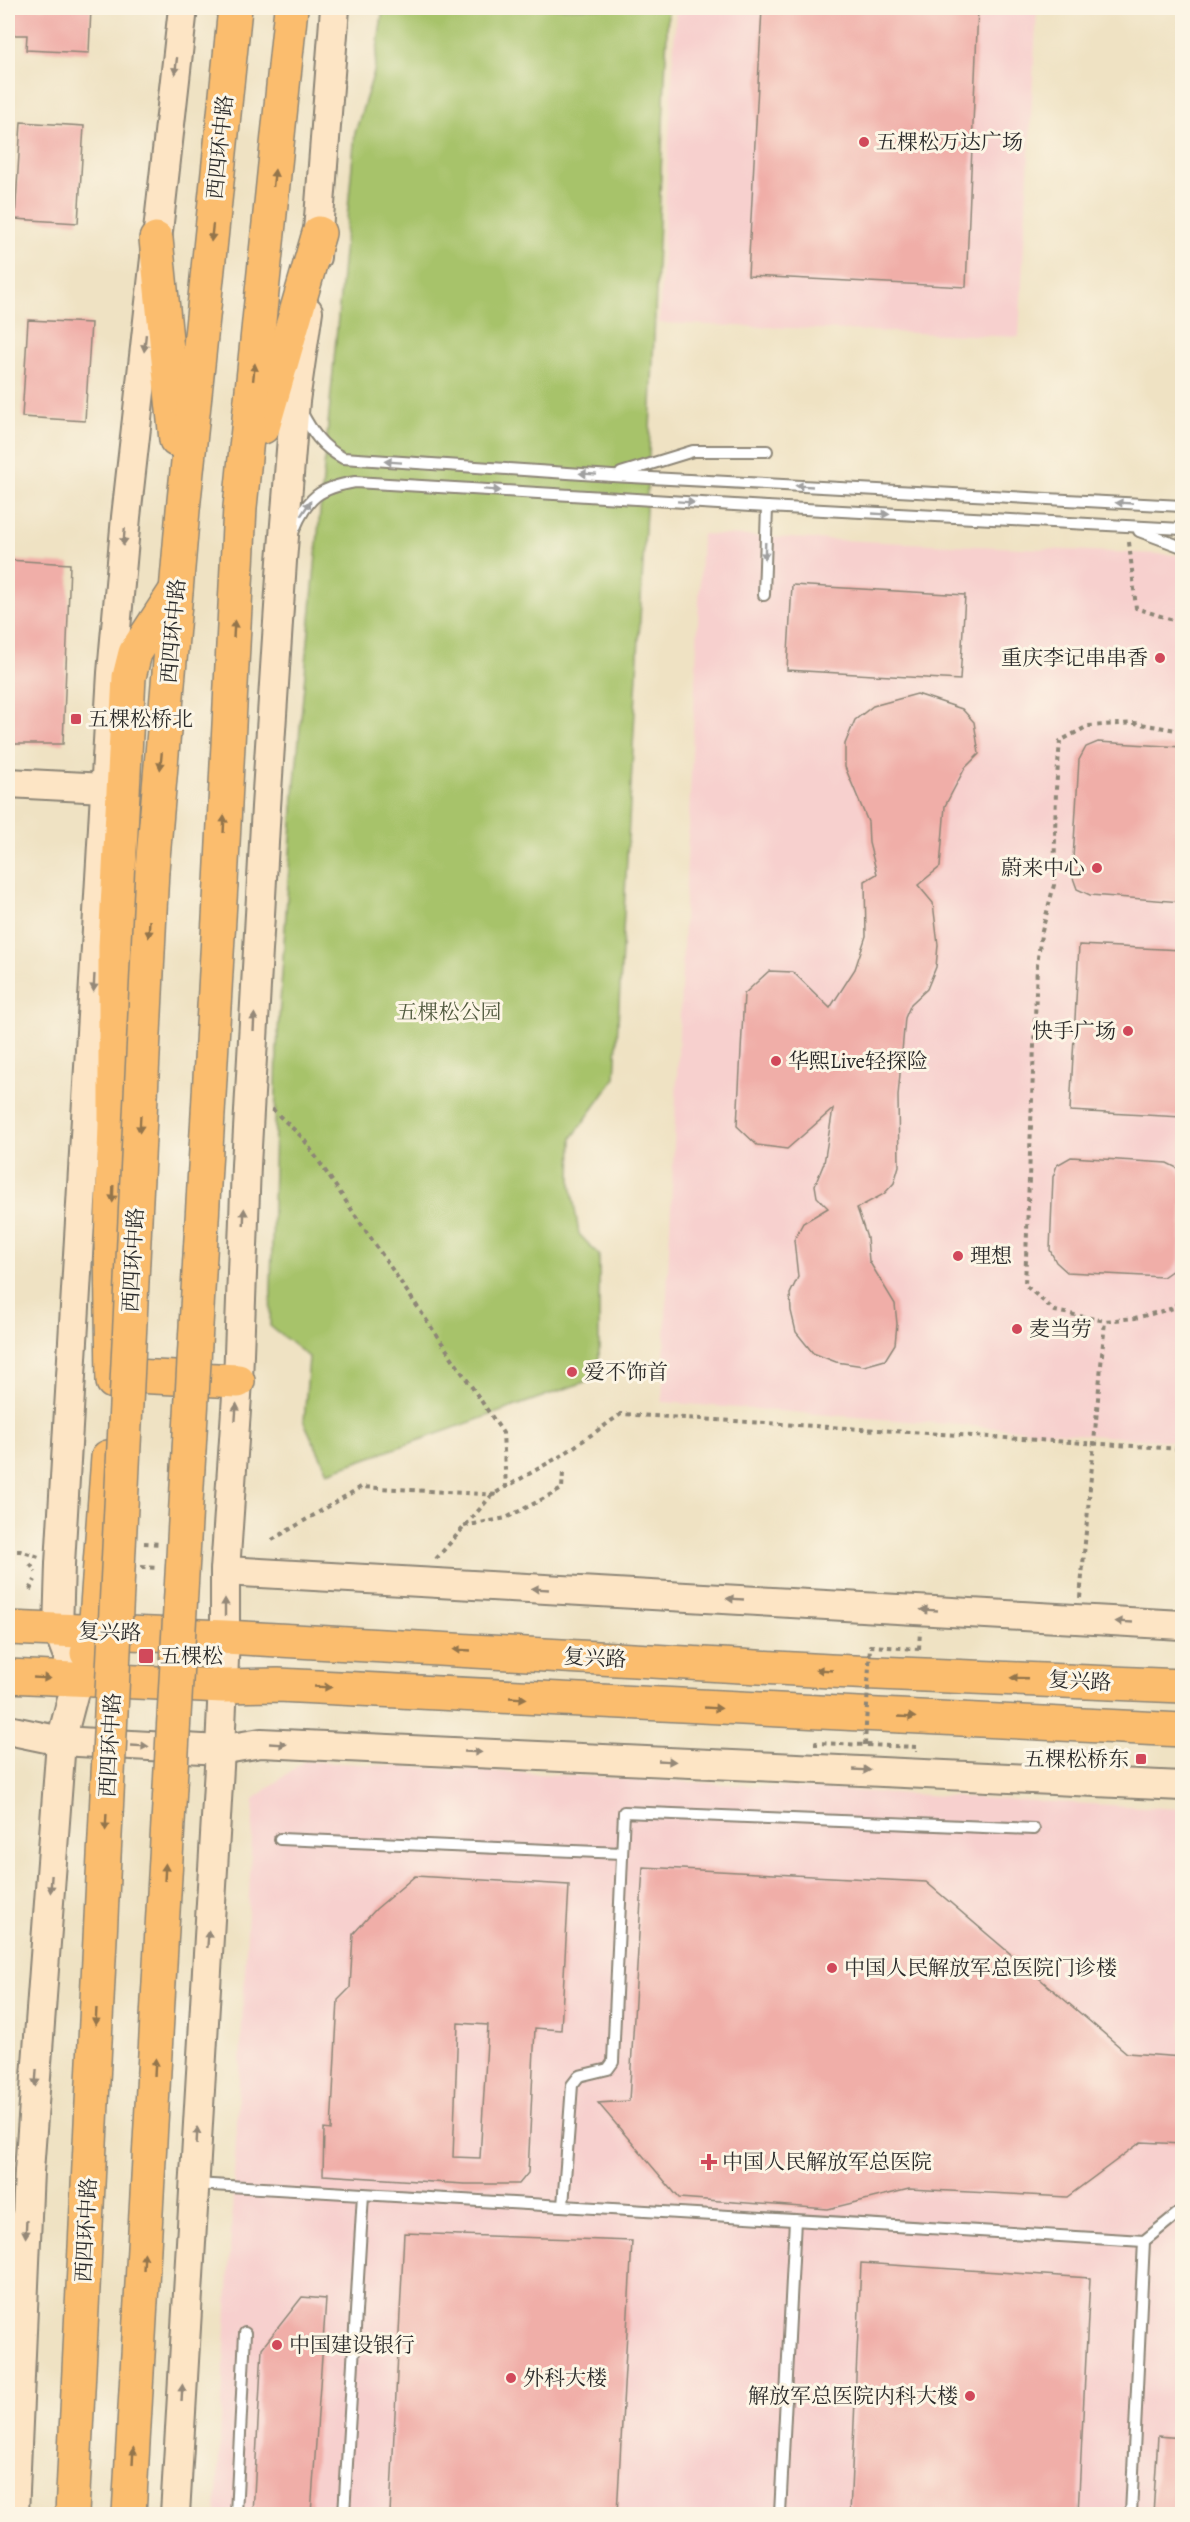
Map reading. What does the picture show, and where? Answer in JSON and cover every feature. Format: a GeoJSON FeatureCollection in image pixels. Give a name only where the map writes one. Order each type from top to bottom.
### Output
{"type":"FeatureCollection","features":[{"type":"Feature","properties":{"kind":"highway","name":"西四环中路"},"geometry":{"type":"LineString","coordinates":[[72,2514],[152,870],[183,510],[235,8]]}},
{"type":"Feature","properties":{"kind":"highway"},"geometry":{"type":"LineString","coordinates":[[129,2514],[240,507],[291,8]]}},
{"type":"Feature","properties":{"kind":"highway"},"geometry":{"type":"LineString","coordinates":[[240,507],[320,233]]}},
{"type":"Feature","properties":{"kind":"highway"},"geometry":{"type":"LineString","coordinates":[[156,239],[183,510]]}},
{"type":"Feature","properties":{"kind":"highway"},"geometry":{"type":"LineString","coordinates":[[77,1680],[94,1632],[113,1376],[111,1244],[115,1124],[115,946],[129,677],[135,653],[176,590]]}},
{"type":"Feature","properties":{"kind":"highway"},"geometry":{"type":"LineString","coordinates":[[113,1376],[238,1381]]}},
{"type":"Feature","properties":{"kind":"highway","name":"复兴路"},"geometry":{"type":"LineString","coordinates":[[8,1628],[225,1637],[830,1671],[1182,1686]]}},
{"type":"Feature","properties":{"kind":"highway","name":"复兴路"},"geometry":{"type":"LineString","coordinates":[[8,1676],[223,1686],[278,1685],[1182,1730]]}},
{"type":"Feature","properties":{"kind":"street","name":"西四环中路"},"geometry":{"type":"LineString","coordinates":[[77,1680],[58,1630],[109,703],[125,528],[183,8]]}},
{"type":"Feature","properties":{"kind":"street"},"geometry":{"type":"LineString","coordinates":[[175,2514],[220,1750],[225,1637],[225,1571],[238,1381],[250,1087],[282,561],[295,401],[320,233],[336,8]]}},
{"type":"Feature","properties":{"kind":"street"},"geometry":{"type":"LineString","coordinates":[[8,783],[105,788]]}},
{"type":"Feature","properties":{"kind":"street"},"geometry":{"type":"LineString","coordinates":[[225,1571],[1182,1625]]}},
{"type":"Feature","properties":{"kind":"street"},"geometry":{"type":"LineString","coordinates":[[14,2514],[29,2171],[61,1741],[77,1680]]}},
{"type":"Feature","properties":{"kind":"street"},"geometry":{"type":"LineString","coordinates":[[8,1730],[61,1741],[220,1750],[261,1743],[1182,1786]]}},
{"type":"Feature","properties":{"kind":"lane"},"geometry":{"type":"LineString","coordinates":[[295,401],[313,435],[329,451],[343,458],[612,476],[1182,506]]}},
{"type":"Feature","properties":{"kind":"lane"},"geometry":{"type":"LineString","coordinates":[[612,476],[693,451],[767,451]]}},
{"type":"Feature","properties":{"kind":"lane"},"geometry":{"type":"LineString","coordinates":[[282,561],[298,520],[311,500],[329,486],[355,482],[1182,529]]}},
{"type":"Feature","properties":{"kind":"lane"},"geometry":{"type":"LineString","coordinates":[[764,595],[767,507]]}},
{"type":"Feature","properties":{"kind":"lane"},"geometry":{"type":"LineString","coordinates":[[1128,527],[1182,546]]}},
{"type":"Feature","properties":{"kind":"lane"},"geometry":{"type":"LineString","coordinates":[[563,2206],[572,2085],[579,2076],[608,2069],[613,2062],[624,1812],[1034,1829]]}},
{"type":"Feature","properties":{"kind":"lane"},"geometry":{"type":"LineString","coordinates":[[280,1839],[622,1853]]}},
{"type":"Feature","properties":{"kind":"lane"},"geometry":{"type":"LineString","coordinates":[[195,2184],[1144,2241],[1182,2210]]}},
{"type":"Feature","properties":{"kind":"lane"},"geometry":{"type":"LineString","coordinates":[[344,2514],[363,2194]]}},
{"type":"Feature","properties":{"kind":"lane"},"geometry":{"type":"LineString","coordinates":[[780,2514],[795,2220]]}},
{"type":"Feature","properties":{"kind":"lane"},"geometry":{"type":"LineString","coordinates":[[1131,2514],[1144,2241]]}},
{"type":"Feature","properties":{"kind":"lane"},"geometry":{"type":"LineString","coordinates":[[236,2514],[245,2333]]}},
{"type":"Feature","properties":{"kind":"path"},"geometry":{"type":"LineString","coordinates":[[1128,527],[1136,608],[1182,623]]}},
{"type":"Feature","properties":{"kind":"path"},"geometry":{"type":"LineString","coordinates":[[1182,730],[1135,723],[1088,726],[1060,741],[1054,885],[1041,935],[1037,964],[1025,1285],[1055,1311],[1105,1321],[1135,1318],[1174,1308],[1182,1294]]}},
{"type":"Feature","properties":{"kind":"path"},"geometry":{"type":"LineString","coordinates":[[250,1087],[303,1138],[503,1432],[506,1487]]}},
{"type":"Feature","properties":{"kind":"path"},"geometry":{"type":"LineString","coordinates":[[1078,1619],[1105,1321]]}},
{"type":"Feature","properties":{"kind":"path"},"geometry":{"type":"LineString","coordinates":[[417,1582],[492,1495],[564,1454],[621,1414],[1182,1449]]}},
{"type":"Feature","properties":{"kind":"path"},"geometry":{"type":"LineString","coordinates":[[463,1526],[506,1518],[562,1489],[563,1472]]}},
{"type":"Feature","properties":{"kind":"path"},"geometry":{"type":"LineString","coordinates":[[272,1540],[361,1487],[498,1496]]}},
{"type":"Feature","properties":{"kind":"path"},"geometry":{"type":"LineString","coordinates":[[133,1542],[166,1545]]}},
{"type":"Feature","properties":{"kind":"path"},"geometry":{"type":"LineString","coordinates":[[865,1745],[870,1646],[919,1649]]}},
{"type":"Feature","properties":{"kind":"path"},"geometry":{"type":"LineString","coordinates":[[816,1743],[917,1747]]}},
{"type":"Feature","properties":{"kind":"shaded area","name":"五棵松万达广场"},"geometry":{"type":"Polygon","coordinates":[[[676,8],[1037,8],[1019,337],[659,323],[676,8]]]}},
{"type":"Feature","properties":{"kind":"shaded area"},"geometry":{"type":"Polygon","coordinates":[[[702,534],[1182,555],[1182,1442],[662,1402],[702,534]]]}},
{"type":"Feature","properties":{"kind":"shaded area","name":"中国人民解放军总医院"},"geometry":{"type":"Polygon","coordinates":[[[304,1761],[1182,1809],[1182,2514],[216,2514],[254,1799],[304,1761]]]}},
{"type":"Feature","properties":{"kind":"green space","name":"五棵松公园"},"geometry":{"type":"Polygon","coordinates":[[[383,8],[668,8],[649,454],[615,1078],[572,1138],[571,1184],[579,1234],[599,1255],[599,1377],[328,1472],[304,1422],[309,1357],[270,1326],[277,1048],[294,793],[355,133],[374,72],[383,8]]]}},
{"type":"Feature","properties":{"kind":"building"},"geometry":{"type":"Polygon","coordinates":[[[8,8],[91,8],[89,53],[26,50],[27,35],[8,35],[8,8]]]}},
{"type":"Feature","properties":{"kind":"building","name":"五棵松万达广场"},"geometry":{"type":"Polygon","coordinates":[[[762,8],[978,8],[966,287],[748,276],[762,8]]]}},
{"type":"Feature","properties":{"kind":"building"},"geometry":{"type":"Polygon","coordinates":[[[21,122],[84,126],[78,223],[15,219],[21,122]]]}},
{"type":"Feature","properties":{"kind":"building"},"geometry":{"type":"Polygon","coordinates":[[[28,320],[91,323],[85,421],[22,417],[28,320]]]}},
{"type":"Feature","properties":{"kind":"building"},"geometry":{"type":"Polygon","coordinates":[[[8,560],[70,564],[63,744],[8,744],[8,560]]]}},
{"type":"Feature","properties":{"kind":"building"},"geometry":{"type":"Polygon","coordinates":[[[792,585],[965,595],[960,680],[787,670],[792,585]]]}},
{"type":"Feature","properties":{"kind":"building"},"geometry":{"type":"Polygon","coordinates":[[[917,694],[962,709],[974,722],[979,754],[965,768],[945,806],[940,867],[918,885],[933,903],[938,945],[936,967],[927,989],[911,1004],[905,1018],[898,1096],[899,1166],[894,1183],[884,1194],[857,1208],[867,1238],[869,1261],[895,1304],[897,1324],[895,1344],[885,1360],[864,1366],[836,1362],[813,1353],[796,1332],[790,1294],[798,1277],[794,1240],[803,1223],[828,1208],[817,1197],[815,1185],[824,1163],[833,1109],[787,1149],[757,1145],[737,1126],[744,994],[769,971],[793,972],[830,1008],[855,969],[866,936],[865,881],[877,874],[869,843],[868,822],[845,767],[845,744],[855,720],[873,706],[917,694]]]}},
{"type":"Feature","properties":{"kind":"building"},"geometry":{"type":"Polygon","coordinates":[[[1098,742],[1182,747],[1182,902],[1090,895],[1077,889],[1072,875],[1079,760],[1086,747],[1098,742]]]}},
{"type":"Feature","properties":{"kind":"building","name":"快手广场"},"geometry":{"type":"Polygon","coordinates":[[[1079,945],[1182,950],[1182,1117],[1070,1111],[1079,945]]]}},
{"type":"Feature","properties":{"kind":"building"},"geometry":{"type":"Polygon","coordinates":[[[1071,1157],[1167,1163],[1177,1168],[1182,1176],[1182,1197],[1179,1260],[1173,1270],[1163,1277],[1067,1272],[1056,1262],[1050,1250],[1053,1177],[1057,1165],[1071,1157]]]}},
{"type":"Feature","properties":{"kind":"building","name":"中国人民解放军总医院门诊楼"},"geometry":{"type":"Polygon","coordinates":[[[643,1867],[926,1882],[1127,2053],[1182,2057],[1182,2144],[1141,2142],[1067,2197],[909,2189],[828,2209],[679,2198],[598,2103],[629,2101],[643,1867]]]}},
{"type":"Feature","properties":{"kind":"building"},"geometry":{"type":"Polygon","coordinates":[[[415,1876],[569,1885],[561,2030],[535,2028],[528,2173],[519,2184],[464,2184],[323,2175],[324,2129],[331,2130],[338,2000],[350,1988],[353,1934],[376,1909],[415,1876]],[[458,2023],[453,2157],[480,2158],[488,2025],[458,2023]]]}},
{"type":"Feature","properties":{"kind":"building","name":"外科大楼"},"geometry":{"type":"Polygon","coordinates":[[[404,2233],[632,2241],[617,2514],[390,2514],[404,2233]]]}},
{"type":"Feature","properties":{"kind":"building","name":"解放军总医院内科大楼"},"geometry":{"type":"Polygon","coordinates":[[[861,2263],[1090,2278],[1078,2514],[850,2514],[861,2263]]]}},
{"type":"Feature","properties":{"kind":"building"},"geometry":{"type":"Polygon","coordinates":[[[302,2297],[326,2299],[311,2514],[253,2514],[262,2348],[302,2297]]]}},
{"type":"Feature","properties":{"kind":"building"},"geometry":{"type":"Polygon","coordinates":[[[1158,2436],[1182,2438],[1182,2514],[1153,2514],[1158,2436]]]}},
{"type":"Feature","properties":{"kind":"place","name":"五棵松万达广场"},"geometry":{"type":"Point","coordinates":[864,142]}},
{"type":"Feature","properties":{"kind":"place","name":"重庆李记串串香"},"geometry":{"type":"Point","coordinates":[1160,658]}},
{"type":"Feature","properties":{"kind":"place","name":"五棵松桥北"},"geometry":{"type":"Point","coordinates":[76,719]}},
{"type":"Feature","properties":{"kind":"place","name":"蔚来中心"},"geometry":{"type":"Point","coordinates":[1097,868]}},
{"type":"Feature","properties":{"kind":"place","name":"快手广场"},"geometry":{"type":"Point","coordinates":[1128,1031]}},
{"type":"Feature","properties":{"kind":"place","name":"华熙Live轻探险"},"geometry":{"type":"Point","coordinates":[776,1061]}},
{"type":"Feature","properties":{"kind":"place","name":"理想"},"geometry":{"type":"Point","coordinates":[958,1256]}},
{"type":"Feature","properties":{"kind":"place","name":"麦当劳"},"geometry":{"type":"Point","coordinates":[1017,1329]}},
{"type":"Feature","properties":{"kind":"place","name":"爱不饰首"},"geometry":{"type":"Point","coordinates":[572,1372]}},
{"type":"Feature","properties":{"kind":"place","name":"五棵松"},"geometry":{"type":"Point","coordinates":[146,1656]}},
{"type":"Feature","properties":{"kind":"place","name":"五棵松桥东"},"geometry":{"type":"Point","coordinates":[1141,1759]}},
{"type":"Feature","properties":{"kind":"place","name":"中国人民解放军总医院门诊楼"},"geometry":{"type":"Point","coordinates":[832,1968]}},
{"type":"Feature","properties":{"kind":"place","name":"中国人民解放军总医院"},"geometry":{"type":"Point","coordinates":[709,2162]}},
{"type":"Feature","properties":{"kind":"place","name":"中国建设银行"},"geometry":{"type":"Point","coordinates":[277,2345]}},
{"type":"Feature","properties":{"kind":"place","name":"外科大楼"},"geometry":{"type":"Point","coordinates":[511,2378]}},
{"type":"Feature","properties":{"kind":"place","name":"解放军总医院内科大楼"},"geometry":{"type":"Point","coordinates":[970,2396]}}]}
